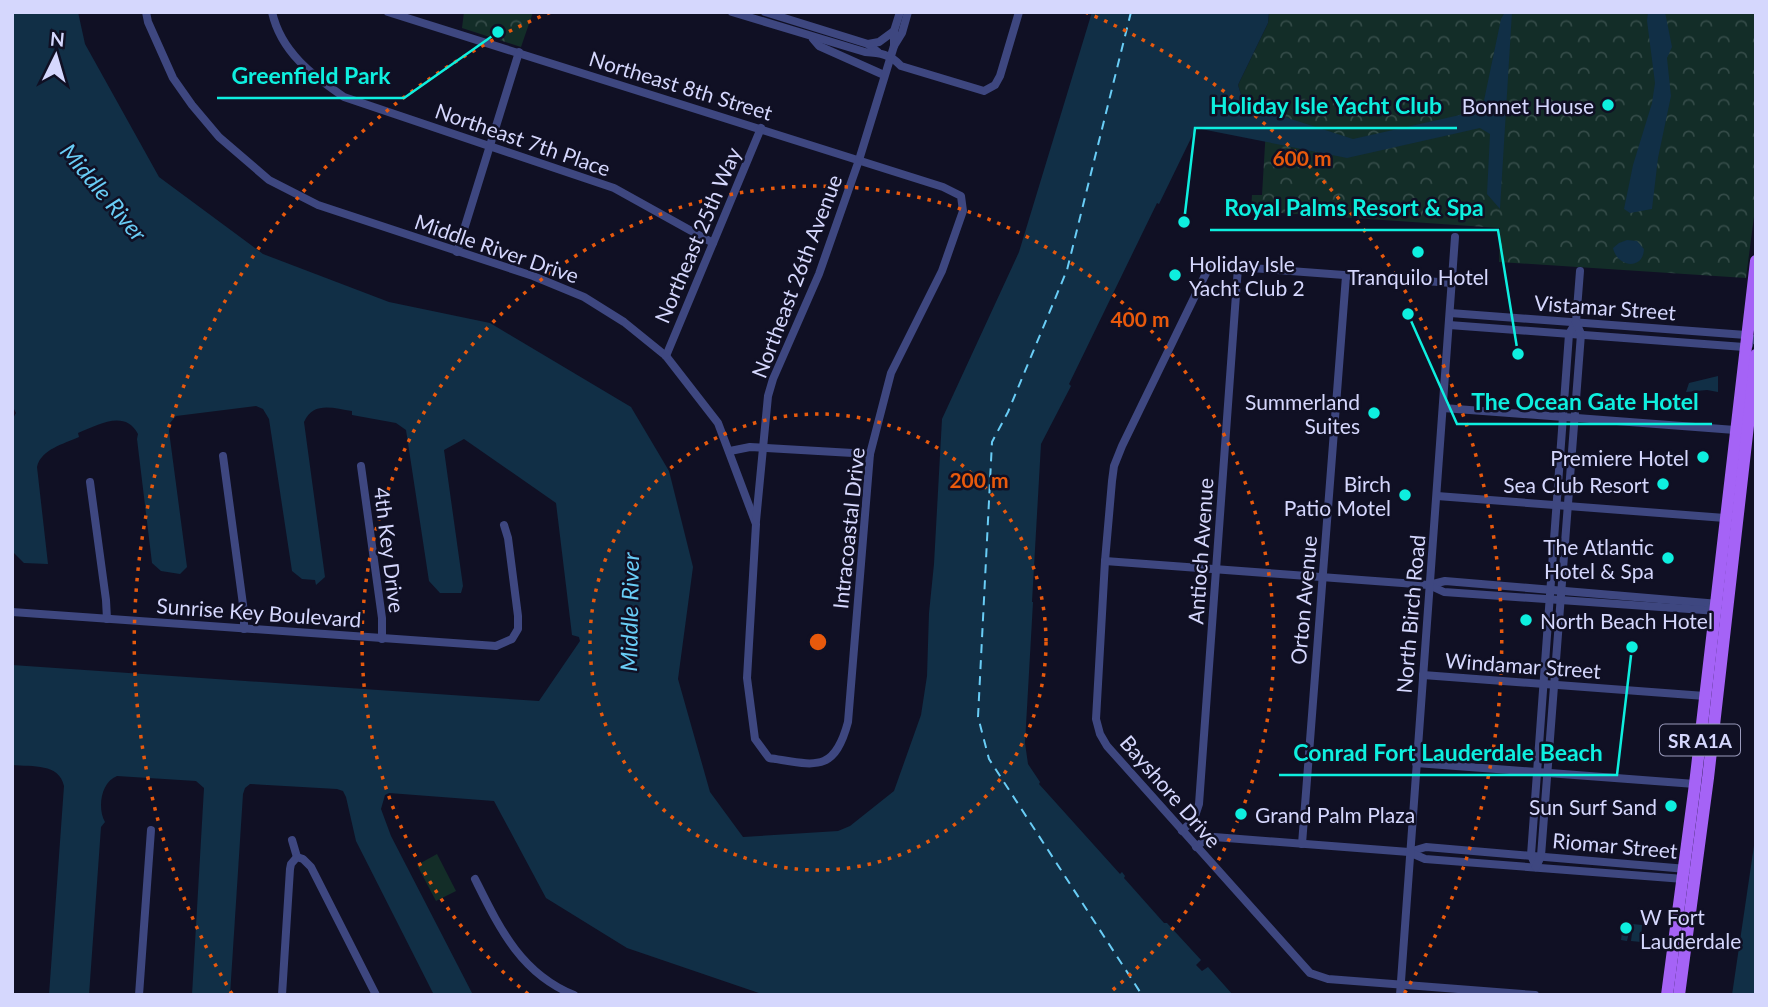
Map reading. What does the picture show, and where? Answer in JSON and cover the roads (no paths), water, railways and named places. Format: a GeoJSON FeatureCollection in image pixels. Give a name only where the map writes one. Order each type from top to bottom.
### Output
{"type":"FeatureCollection","features":[{"type":"Feature","properties":{"kind":"main road","name":"SR A1A"},"geometry":{"type":"LineString","coordinates":[[1667,995],[1688,874],[1719,608],[1735,430],[1750,342],[1756,261]]}},
{"type":"Feature","properties":{"kind":"main road","name":"SR A1A"},"geometry":{"type":"LineString","coordinates":[[1679,995],[1695,784],[1705,696],[1756,355]]}},
{"type":"Feature","properties":{"kind":"street","name":"Middle River Drive"},"geometry":{"type":"LineString","coordinates":[[146,12],[173,78],[192,105],[219,137],[269,180],[318,205],[533,276],[584,297],[624,322],[666,356],[718,423],[756,524],[747,678],[755,739],[769,758],[799,763]]}},
{"type":"Feature","properties":{"kind":"street","name":"Northeast 7th Place"},"geometry":{"type":"LineString","coordinates":[[272,12],[284,45],[310,74],[344,97],[614,188],[713,243]]}},
{"type":"Feature","properties":{"kind":"street","name":"Northeast 8th Street"},"geometry":{"type":"LineString","coordinates":[[388,12],[761,128],[943,187],[961,196]]}},
{"type":"Feature","properties":{"kind":"street"},"geometry":{"type":"LineString","coordinates":[[732,12],[865,52],[878,52]]}},
{"type":"Feature","properties":{"kind":"street"},"geometry":{"type":"LineString","coordinates":[[765,12],[868,44],[901,66],[984,91],[992,88],[1000,76],[1019,12]]}},
{"type":"Feature","properties":{"kind":"street","name":"Northeast 26th Avenue"},"geometry":{"type":"LineString","coordinates":[[894,46],[894,31],[900,12]]}},
{"type":"Feature","properties":{"kind":"street","name":"Northeast 26th Avenue"},"geometry":{"type":"LineString","coordinates":[[756,524],[768,396],[773,379],[820,274],[859,160],[890,57],[902,33],[908,12]]}},
{"type":"Feature","properties":{"kind":"street"},"geometry":{"type":"LineString","coordinates":[[868,44],[879,42],[894,31]]}},
{"type":"Feature","properties":{"kind":"street"},"geometry":{"type":"LineString","coordinates":[[812,37],[819,46],[884,75]]}},
{"type":"Feature","properties":{"kind":"street"},"geometry":{"type":"LineString","coordinates":[[457,252],[519,52]]}},
{"type":"Feature","properties":{"kind":"street","name":"Northeast 25th Way"},"geometry":{"type":"LineString","coordinates":[[666,356],[761,128]]}},
{"type":"Feature","properties":{"kind":"street","name":"Intracoastal Drive"},"geometry":{"type":"LineString","coordinates":[[799,763],[811,764],[830,759],[841,744],[848,722],[870,454],[891,373],[942,271],[963,211],[961,196]]}},
{"type":"Feature","properties":{"kind":"street","name":"North Birch Road"},"geometry":{"type":"LineString","coordinates":[[1401,995],[1409,852],[1455,237]]}},
{"type":"Feature","properties":{"kind":"street","name":"Bayshore Drive"},"geometry":{"type":"LineString","coordinates":[[1238,267],[1210,265],[1116,458],[1105,561],[1096,702],[1097,726],[1107,746],[1310,973],[1328,979],[1535,995]]}},
{"type":"Feature","properties":{"kind":"street"},"geometry":{"type":"LineString","coordinates":[[1238,267],[1452,283]]}},
{"type":"Feature","properties":{"kind":"street","name":"Antioch Avenue"},"geometry":{"type":"LineString","coordinates":[[1182,831],[1194,820],[1199,804],[1238,267]]}},
{"type":"Feature","properties":{"kind":"street"},"geometry":{"type":"LineString","coordinates":[[1536,867],[1531,855],[1555,505],[1569,334],[1576,322],[1580,271]]}},
{"type":"Feature","properties":{"kind":"street","name":"Orton Avenue"},"geometry":{"type":"LineString","coordinates":[[1302,844],[1346,276]]}},
{"type":"Feature","properties":{"kind":"street","name":"Vistamar Street"},"geometry":{"type":"LineString","coordinates":[[1450,313],[1699,332],[1750,342]]}},
{"type":"Feature","properties":{"kind":"street"},"geometry":{"type":"LineString","coordinates":[[1512,317],[1512,330]]}},
{"type":"Feature","properties":{"kind":"street"},"geometry":{"type":"LineString","coordinates":[[1536,867],[1541,856],[1569,506],[1581,334],[1576,322]]}},
{"type":"Feature","properties":{"kind":"street","name":"Vistamar Street"},"geometry":{"type":"LineString","coordinates":[[1449,325],[1699,343],[1750,342]]}},
{"type":"Feature","properties":{"kind":"street"},"geometry":{"type":"LineString","coordinates":[[1699,332],[1699,343]]}},
{"type":"Feature","properties":{"kind":"street"},"geometry":{"type":"LineString","coordinates":[[1443,408],[1735,430]]}},
{"type":"Feature","properties":{"kind":"street"},"geometry":{"type":"LineString","coordinates":[[730,451],[762,448],[870,454]]}},
{"type":"Feature","properties":{"kind":"street"},"geometry":{"type":"LineString","coordinates":[[223,456],[244,629]]}},
{"type":"Feature","properties":{"kind":"street","name":"4th Key Drive"},"geometry":{"type":"LineString","coordinates":[[361,467],[382,618],[382,639]]}},
{"type":"Feature","properties":{"kind":"street"},"geometry":{"type":"LineString","coordinates":[[90,482],[107,619]]}},
{"type":"Feature","properties":{"kind":"street"},"geometry":{"type":"LineString","coordinates":[[1437,496],[1725,518]]}},
{"type":"Feature","properties":{"kind":"street","name":"Sunrise Key Boulevard"},"geometry":{"type":"LineString","coordinates":[[12,612],[382,639],[490,646],[502,644],[512,639],[518,622],[508,538],[504,525]]}},
{"type":"Feature","properties":{"kind":"street"},"geometry":{"type":"LineString","coordinates":[[1105,561],[1429,585],[1445,581],[1562,590],[1719,608]]}},
{"type":"Feature","properties":{"kind":"street"},"geometry":{"type":"LineString","coordinates":[[1429,585],[1444,592],[1562,601],[1719,608]]}},
{"type":"Feature","properties":{"kind":"street","name":"Windamar Street"},"geometry":{"type":"LineString","coordinates":[[1423,675],[1705,696]]}},
{"type":"Feature","properties":{"kind":"street"},"geometry":{"type":"LineString","coordinates":[[1416,763],[1695,784]]}},
{"type":"Feature","properties":{"kind":"street"},"geometry":{"type":"LineString","coordinates":[[139,995],[151,830]]}},
{"type":"Feature","properties":{"kind":"street","name":"Riomar Street"},"geometry":{"type":"LineString","coordinates":[[1196,847],[1207,838],[1214,837],[1409,852],[1426,859],[1688,874]]}},
{"type":"Feature","properties":{"kind":"street"},"geometry":{"type":"LineString","coordinates":[[292,839],[297,858]]}},
{"type":"Feature","properties":{"kind":"street","name":"Riomar Street"},"geometry":{"type":"LineString","coordinates":[[1409,852],[1426,847],[1531,855],[1688,874]]}},
{"type":"Feature","properties":{"kind":"street"},"geometry":{"type":"LineString","coordinates":[[282,995],[290,869],[297,858]]}},
{"type":"Feature","properties":{"kind":"street"},"geometry":{"type":"LineString","coordinates":[[297,858],[303,859],[311,867],[376,995]]}},
{"type":"Feature","properties":{"kind":"street"},"geometry":{"type":"LineString","coordinates":[[475,878],[498,925],[521,959],[543,978],[574,995]]}},
{"type":"Feature","properties":{"kind":"water","name":"Middle River"},"geometry":{"type":"Polygon","coordinates":[[[12,12],[78,12],[85,44],[159,177],[263,254],[389,302],[490,323],[631,407],[669,471],[693,567],[678,679],[710,792],[743,837],[838,831],[850,826],[894,791],[921,715],[927,676],[942,419],[1019,252],[1092,12],[1269,12],[1268,23],[1238,85],[1244,104],[1353,139],[1482,110],[1501,19],[1505,12],[1512,12],[1500,209],[1487,194],[1490,134],[1480,128],[1347,158],[1196,128],[1041,444],[1025,743],[1028,764],[1039,784],[1120,874],[1122,872],[1124,878],[1164,923],[1167,923],[1201,960],[1196,965],[1202,971],[1208,967],[1233,995],[765,995],[627,948],[546,898],[494,801],[389,793],[385,795],[381,809],[391,836],[473,995],[434,995],[356,841],[343,791],[250,784],[243,794],[230,995],[192,995],[204,788],[196,781],[117,776],[107,784],[101,803],[105,822],[101,827],[89,995],[49,995],[64,786],[57,773],[51,770],[12,765],[12,665],[539,701],[580,641],[579,637],[572,635],[556,503],[464,439],[444,450],[463,586],[461,593],[440,593],[429,581],[406,430],[396,423],[352,415],[352,411],[338,408],[318,408],[308,415],[304,422],[325,577],[316,585],[315,580],[302,579],[292,571],[269,419],[263,409],[256,406],[176,416],[170,423],[187,567],[180,574],[161,571],[152,563],[138,434],[133,426],[119,421],[102,423],[78,433],[79,437],[54,448],[39,461],[37,467],[48,564],[24,563],[14,553],[12,420],[16,413],[12,405],[12,12]]]}},
{"type":"Feature","properties":{"kind":"water"},"geometry":{"type":"Polygon","coordinates":[[[1648,12],[1665,12],[1672,47],[1667,58],[1671,96],[1658,158],[1652,209],[1630,213],[1624,209],[1655,83],[1648,12]]]}},
{"type":"Feature","properties":{"kind":"water"},"geometry":{"type":"Polygon","coordinates":[[[1627,240],[1637,241],[1644,249],[1643,256],[1635,263],[1624,262],[1615,254],[1613,248],[1627,240]]]}},
{"type":"Feature","properties":{"kind":"water"},"geometry":{"type":"Polygon","coordinates":[[[1718,376],[1718,392],[1686,392],[1689,383],[1718,376]]]}},
{"type":"Feature","properties":{"kind":"water"},"geometry":{"type":"Polygon","coordinates":[[[1756,832],[1756,995],[1732,995],[1756,832]]]}},
{"type":"Feature","properties":{"kind":"water"},"geometry":{"type":"Polygon","coordinates":[[[1623,923],[1642,925],[1641,942],[1631,941],[1632,933],[1629,932],[1627,941],[1621,940],[1623,923]]]}},
{"type":"Feature","properties":{"kind":"place","name":"Greenfield Park"},"geometry":{"type":"Point","coordinates":[498,32]}},
{"type":"Feature","properties":{"kind":"place","name":"Bonnet House"},"geometry":{"type":"Point","coordinates":[1608,105]}},
{"type":"Feature","properties":{"kind":"place","name":"Holiday Isle Yacht Club"},"geometry":{"type":"Point","coordinates":[1184,222]}},
{"type":"Feature","properties":{"kind":"place","name":"Tranquilo Hotel"},"geometry":{"type":"Point","coordinates":[1418,252]}},
{"type":"Feature","properties":{"kind":"place","name":"Holiday Isle Yacht Club 2"},"geometry":{"type":"Point","coordinates":[1175,275]}},
{"type":"Feature","properties":{"kind":"place","name":"The Ocean Gate Hotel"},"geometry":{"type":"Point","coordinates":[1408,314]}},
{"type":"Feature","properties":{"kind":"place","name":"Royal Palms Resort & Spa"},"geometry":{"type":"Point","coordinates":[1518,354]}},
{"type":"Feature","properties":{"kind":"place","name":"Summerland Suites"},"geometry":{"type":"Point","coordinates":[1374,413]}},
{"type":"Feature","properties":{"kind":"place","name":"Premiere Hotel"},"geometry":{"type":"Point","coordinates":[1703,457]}},
{"type":"Feature","properties":{"kind":"place","name":"Sea Club Resort"},"geometry":{"type":"Point","coordinates":[1663,484]}},
{"type":"Feature","properties":{"kind":"place","name":"Birch Patio Motel"},"geometry":{"type":"Point","coordinates":[1405,495]}},
{"type":"Feature","properties":{"kind":"place","name":"The Atlantic Hotel & Spa"},"geometry":{"type":"Point","coordinates":[1668,558]}},
{"type":"Feature","properties":{"kind":"place","name":"North Beach Hotel"},"geometry":{"type":"Point","coordinates":[1526,620]}},
{"type":"Feature","properties":{"kind":"place","name":"Conrad Fort Lauderdale Beach"},"geometry":{"type":"Point","coordinates":[1632,647]}},
{"type":"Feature","properties":{"kind":"place","name":"Sun Surf Sand"},"geometry":{"type":"Point","coordinates":[1671,806]}},
{"type":"Feature","properties":{"kind":"place","name":"Grand Palm Plaza"},"geometry":{"type":"Point","coordinates":[1241,814]}},
{"type":"Feature","properties":{"kind":"place","name":"W Fort Lauderdale"},"geometry":{"type":"Point","coordinates":[1626,928]}}]}
